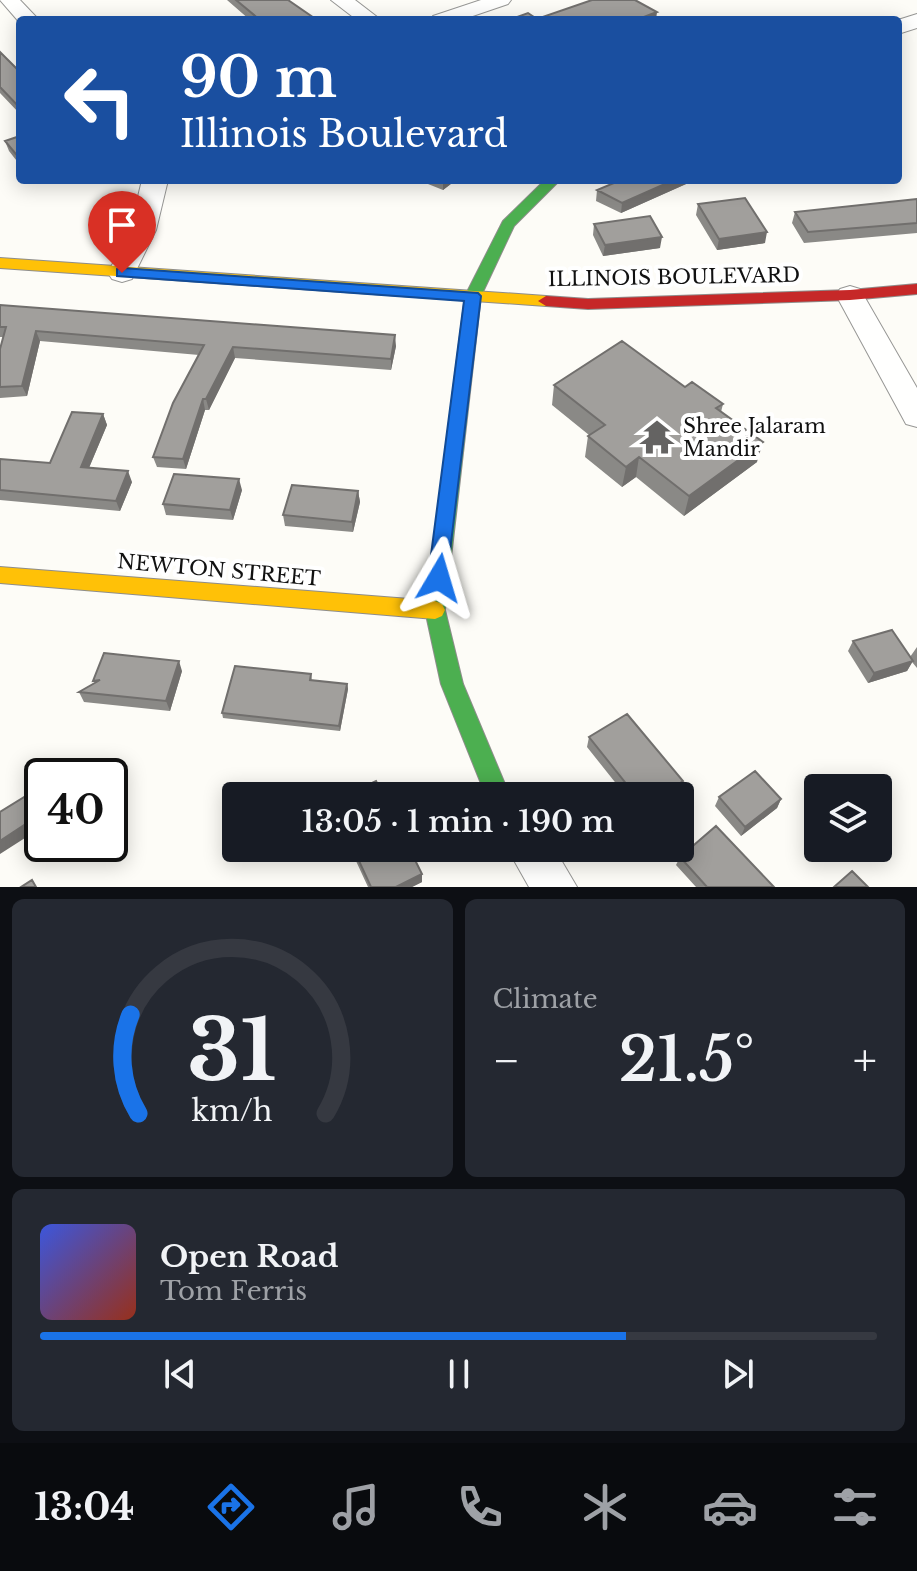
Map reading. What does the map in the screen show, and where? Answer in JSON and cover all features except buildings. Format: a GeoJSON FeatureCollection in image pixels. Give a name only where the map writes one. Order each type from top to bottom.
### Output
{"type":"FeatureCollection","features":[{"type":"Feature","properties":{"kind":"street"},"geometry":{"type":"LineString","coordinates":[[8,0],[25,16]]}},
{"type":"Feature","properties":{"kind":"street"},"geometry":{"type":"LineString","coordinates":[[341,0],[365,16]]}},
{"type":"Feature","properties":{"kind":"street"},"geometry":{"type":"LineString","coordinates":[[452,16],[501,0]]}},
{"type":"Feature","properties":{"kind":"street"},"geometry":{"type":"LineString","coordinates":[[122,273],[143,230],[154,184]]}},
{"type":"Feature","properties":{"kind":"street"},"geometry":{"type":"LineString","coordinates":[[492,782],[452,684],[435,610],[473,296],[508,224],[549,184]]}},
{"type":"Feature","properties":{"kind":"street","name":"ILLINOIS BOULEVARD"},"geometry":{"type":"LineString","coordinates":[[0,263],[533,302],[642,304],[917,289]]}},
{"type":"Feature","properties":{"kind":"street"},"geometry":{"type":"LineString","coordinates":[[850,295],[917,416]]}},
{"type":"Feature","properties":{"kind":"street","name":"NEWTON STREET"},"geometry":{"type":"LineString","coordinates":[[0,575],[435,610]]}},
{"type":"Feature","properties":{"kind":"street"},"geometry":{"type":"LineString","coordinates":[[538,862],[555,887]]}},
{"type":"Feature","properties":{"kind":"traffic: fast"},"geometry":{"type":"LineString","coordinates":[[492,782],[452,684],[435,610],[473,296],[508,224],[549,184]]}},
{"type":"Feature","properties":{"kind":"traffic: slow"},"geometry":{"type":"LineString","coordinates":[[0,263],[546,301]]}},
{"type":"Feature","properties":{"kind":"traffic: slow"},"geometry":{"type":"LineString","coordinates":[[0,575],[435,610]]}},
{"type":"Feature","properties":{"kind":"traffic: jam"},"geometry":{"type":"LineString","coordinates":[[546,301],[588,304],[850,295],[917,289]]}},
{"type":"Feature","properties":{"kind":"place","name":"Shree Jalaram Mandir"},"geometry":{"type":"Point","coordinates":[657,437]}},
{"type":"Feature","properties":{"kind":"route"},"geometry":{"type":"LineString","coordinates":[[122,273],[473,296],[439,578]]}}]}
